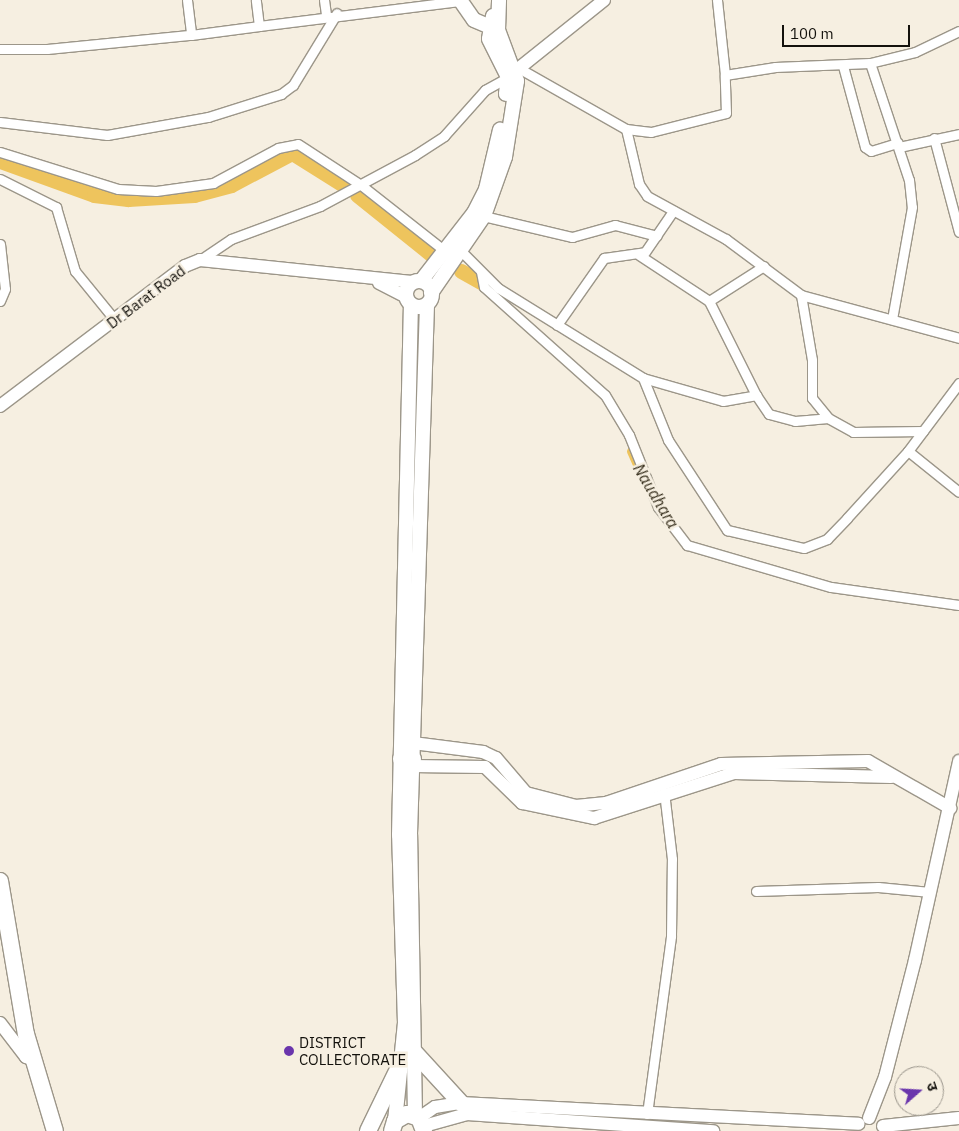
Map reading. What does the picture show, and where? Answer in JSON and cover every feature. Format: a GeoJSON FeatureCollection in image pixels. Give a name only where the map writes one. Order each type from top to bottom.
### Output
{"type":"FeatureCollection","features":[{"type":"Feature","properties":{"kind":"highway"},"geometry":{"type":"LineString","coordinates":[[0,881],[43,1131]]}},
{"type":"Feature","properties":{"kind":"highway"},"geometry":{"type":"LineString","coordinates":[[368,1131],[409,1056],[461,1103]]}},
{"type":"Feature","properties":{"kind":"highway"},"geometry":{"type":"LineString","coordinates":[[31,1058],[55,1131]]}},
{"type":"Feature","properties":{"kind":"highway"},"geometry":{"type":"LineString","coordinates":[[394,1126],[407,1114],[421,1123]]}},
{"type":"Feature","properties":{"kind":"main road"},"geometry":{"type":"LineString","coordinates":[[460,0],[474,20],[493,29]]}},
{"type":"Feature","properties":{"kind":"main road"},"geometry":{"type":"LineString","coordinates":[[410,757],[429,298],[453,251],[479,215],[516,73],[492,48],[493,29],[498,6]]}},
{"type":"Feature","properties":{"kind":"main road"},"geometry":{"type":"LineString","coordinates":[[421,1123],[409,1056],[408,301],[417,282],[453,251]]}},
{"type":"Feature","properties":{"kind":"main road"},"geometry":{"type":"LineString","coordinates":[[417,282],[429,298]]}},
{"type":"Feature","properties":{"kind":"main road"},"geometry":{"type":"LineString","coordinates":[[408,301],[429,298]]}},
{"type":"Feature","properties":{"kind":"main road"},"geometry":{"type":"LineString","coordinates":[[394,1126],[409,1056]]}},
{"type":"Feature","properties":{"kind":"street"},"geometry":{"type":"LineString","coordinates":[[186,0],[191,35]]}},
{"type":"Feature","properties":{"kind":"street"},"geometry":{"type":"LineString","coordinates":[[256,0],[259,26]]}},
{"type":"Feature","properties":{"kind":"street"},"geometry":{"type":"LineString","coordinates":[[324,0],[326,15]]}},
{"type":"Feature","properties":{"kind":"street"},"geometry":{"type":"LineString","coordinates":[[0,49],[47,49],[191,35],[337,13],[460,0]]}},
{"type":"Feature","properties":{"kind":"street"},"geometry":{"type":"LineString","coordinates":[[200,260],[231,239],[361,185],[444,136],[472,102],[516,73],[604,0]]}},
{"type":"Feature","properties":{"kind":"street"},"geometry":{"type":"LineString","coordinates":[[516,73],[626,129],[651,132],[721,117],[728,106],[717,0]]}},
{"type":"Feature","properties":{"kind":"street"},"geometry":{"type":"LineString","coordinates":[[0,122],[62,132],[115,134],[208,116],[281,94],[293,85],[337,13]]}},
{"type":"Feature","properties":{"kind":"street"},"geometry":{"type":"LineString","coordinates":[[725,76],[775,67],[870,64],[915,52],[959,31]]}},
{"type":"Feature","properties":{"kind":"street"},"geometry":{"type":"LineString","coordinates":[[870,64],[898,145],[912,207],[892,319]]}},
{"type":"Feature","properties":{"kind":"street"},"geometry":{"type":"LineString","coordinates":[[843,66],[865,147],[871,151],[959,134]]}},
{"type":"Feature","properties":{"kind":"street"},"geometry":{"type":"LineString","coordinates":[[626,129],[639,184],[646,196],[726,239],[801,295],[854,313],[892,319],[959,338]]}},
{"type":"Feature","properties":{"kind":"street"},"geometry":{"type":"LineString","coordinates":[[934,138],[959,232]]}},
{"type":"Feature","properties":{"kind":"street"},"geometry":{"type":"LineString","coordinates":[[0,152],[118,189],[156,192],[213,183],[278,148],[298,144],[361,185],[453,251],[481,272],[498,288],[644,378],[723,401],[756,395]]}},
{"type":"Feature","properties":{"kind":"street"},"geometry":{"type":"LineString","coordinates":[[0,179],[56,206],[75,271],[115,320]]}},
{"type":"Feature","properties":{"kind":"street"},"geometry":{"type":"LineString","coordinates":[[639,255],[657,236],[673,212]]}},
{"type":"Feature","properties":{"kind":"street"},"geometry":{"type":"LineString","coordinates":[[479,215],[572,237],[615,225],[657,236]]}},
{"type":"Feature","properties":{"kind":"street"},"geometry":{"type":"LineString","coordinates":[[0,244],[5,290],[0,301]]}},
{"type":"Feature","properties":{"kind":"street"},"geometry":{"type":"LineString","coordinates":[[557,325],[604,258],[611,253],[639,255],[709,301],[756,395],[769,414],[795,420],[828,418]]}},
{"type":"Feature","properties":{"kind":"street","name":"Dr Barat Road"},"geometry":{"type":"LineString","coordinates":[[0,406],[185,266],[200,260],[374,281],[417,282]]}},
{"type":"Feature","properties":{"kind":"street"},"geometry":{"type":"LineString","coordinates":[[709,301],[764,266]]}},
{"type":"Feature","properties":{"kind":"street"},"geometry":{"type":"LineString","coordinates":[[481,272],[484,287],[605,395],[629,435],[658,507],[687,545],[831,587],[959,605]]}},
{"type":"Feature","properties":{"kind":"street","name":"Dr Barat Road"},"geometry":{"type":"LineString","coordinates":[[374,281],[408,301]]}},
{"type":"Feature","properties":{"kind":"street"},"geometry":{"type":"LineString","coordinates":[[801,295],[812,360],[812,398],[828,418],[853,432],[923,431]]}},
{"type":"Feature","properties":{"kind":"street"},"geometry":{"type":"LineString","coordinates":[[644,378],[668,440],[719,520],[734,534],[804,548],[816,546],[834,532],[908,451],[959,383]]}},
{"type":"Feature","properties":{"kind":"street"},"geometry":{"type":"LineString","coordinates":[[908,451],[959,492]]}},
{"type":"Feature","properties":{"kind":"street"},"geometry":{"type":"LineString","coordinates":[[410,757],[483,752],[496,758],[526,793],[576,806],[606,804],[663,782],[742,762],[868,760],[879,764],[891,777],[950,808]]}},
{"type":"Feature","properties":{"kind":"street"},"geometry":{"type":"LineString","coordinates":[[410,757],[485,767],[522,803],[584,818],[604,816],[734,773],[891,777]]}},
{"type":"Feature","properties":{"kind":"street"},"geometry":{"type":"LineString","coordinates":[[861,1124],[885,1077],[950,808],[959,761]]}},
{"type":"Feature","properties":{"kind":"street"},"geometry":{"type":"LineString","coordinates":[[647,1114],[671,936],[672,859],[663,782]]}},
{"type":"Feature","properties":{"kind":"street"},"geometry":{"type":"LineString","coordinates":[[756,891],[878,886],[930,892]]}},
{"type":"Feature","properties":{"kind":"street"},"geometry":{"type":"LineString","coordinates":[[0,1023],[31,1058]]}},
{"type":"Feature","properties":{"kind":"street"},"geometry":{"type":"LineString","coordinates":[[421,1123],[435,1107],[461,1103],[861,1124],[883,1129],[959,1118]]}},
{"type":"Feature","properties":{"kind":"street"},"geometry":{"type":"LineString","coordinates":[[421,1123],[467,1114],[713,1131]]}},
{"type":"Feature","properties":{"kind":"waterway"},"geometry":{"type":"LineString","coordinates":[[0,161],[94,195],[128,199],[194,195],[231,185],[292,153],[345,186]]}},
{"type":"Feature","properties":{"kind":"waterway"},"geometry":{"type":"LineString","coordinates":[[357,195],[432,255]]}},
{"type":"Feature","properties":{"kind":"waterway"},"geometry":{"type":"LineString","coordinates":[[461,271],[484,284]]}},
{"type":"Feature","properties":{"kind":"waterway","name":"Naudhara"},"geometry":{"type":"LineString","coordinates":[[631,451],[646,485]]}},
{"type":"Feature","properties":{"kind":"place","name":"DISTRICT COLLECTORATE"},"geometry":{"type":"Point","coordinates":[289,1051]}}]}
